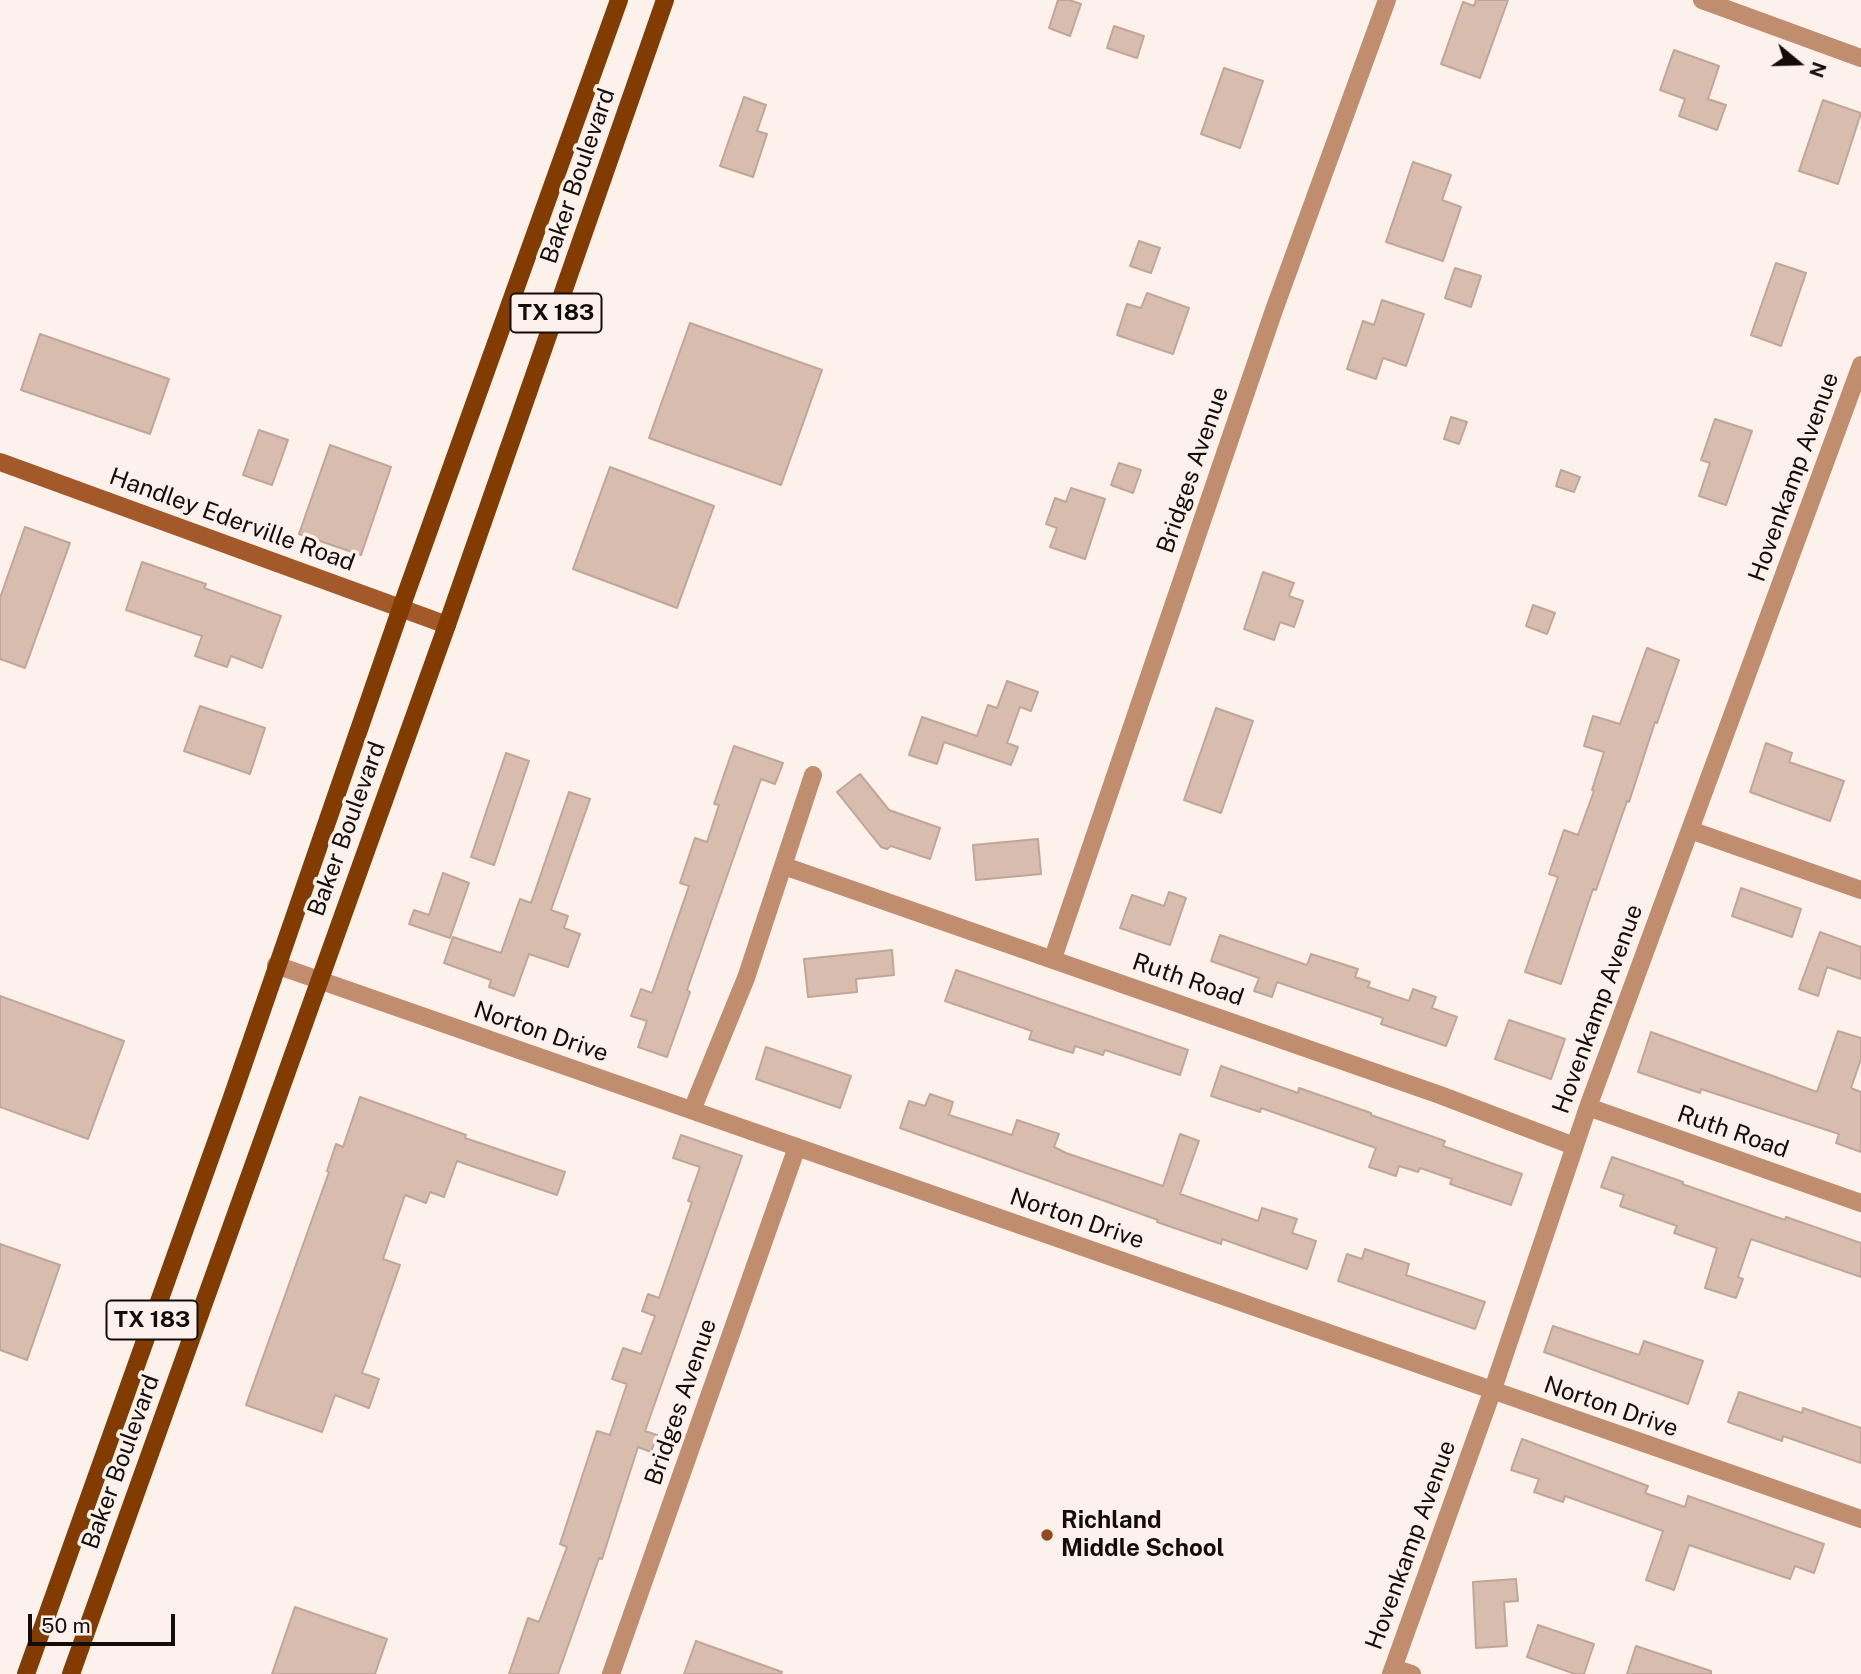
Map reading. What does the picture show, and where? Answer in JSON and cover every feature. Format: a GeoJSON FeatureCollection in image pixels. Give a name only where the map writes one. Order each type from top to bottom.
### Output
{"type":"FeatureCollection","features":[{"type":"Feature","properties":{"kind":"main road","name":"Baker Boulevard"},"geometry":{"type":"LineString","coordinates":[[26,1674],[231,1100],[401,608],[619,0]]}},
{"type":"Feature","properties":{"kind":"main road","name":"Baker Boulevard"},"geometry":{"type":"LineString","coordinates":[[71,1674],[447,625],[665,0]]}},
{"type":"Feature","properties":{"kind":"main road","name":"Handley Ederville Road"},"geometry":{"type":"LineString","coordinates":[[0,462],[447,625]]}},
{"type":"Feature","properties":{"kind":"street","name":"Bridges Avenue"},"geometry":{"type":"LineString","coordinates":[[1053,958],[1274,310],[1387,0]]}},
{"type":"Feature","properties":{"kind":"street"},"geometry":{"type":"LineString","coordinates":[[1702,0],[1861,58]]}},
{"type":"Feature","properties":{"kind":"street","name":"Hovenkamp Avenue"},"geometry":{"type":"LineString","coordinates":[[1392,1671],[1492,1392],[1588,1107],[1861,365]]}},
{"type":"Feature","properties":{"kind":"street"},"geometry":{"type":"LineString","coordinates":[[692,1110],[746,978],[813,775]]}},
{"type":"Feature","properties":{"kind":"street"},"geometry":{"type":"LineString","coordinates":[[1690,830],[1861,890]]}},
{"type":"Feature","properties":{"kind":"street","name":"Ruth Road"},"geometry":{"type":"LineString","coordinates":[[784,866],[1440,1095],[1574,1146]]}},
{"type":"Feature","properties":{"kind":"street","name":"Norton Drive"},"geometry":{"type":"LineString","coordinates":[[276,965],[1861,1519]]}},
{"type":"Feature","properties":{"kind":"street","name":"Ruth Road"},"geometry":{"type":"LineString","coordinates":[[1588,1107],[1861,1203]]}},
{"type":"Feature","properties":{"kind":"street","name":"Bridges Avenue"},"geometry":{"type":"LineString","coordinates":[[611,1674],[797,1147]]}},
{"type":"Feature","properties":{"kind":"street"},"geometry":{"type":"LineString","coordinates":[[1392,1671],[1412,1674]]}},
{"type":"Feature","properties":{"kind":"building"},"geometry":{"type":"Polygon","coordinates":[[[1058,0],[1081,4],[1070,36],[1049,28],[1058,0]]]}},
{"type":"Feature","properties":{"kind":"building"},"geometry":{"type":"Polygon","coordinates":[[[1476,0],[1508,0],[1480,78],[1441,64],[1463,2],[1474,6],[1476,0]]]}},
{"type":"Feature","properties":{"kind":"building"},"geometry":{"type":"Polygon","coordinates":[[[1114,26],[1144,36],[1137,58],[1107,48],[1114,26]]]}},
{"type":"Feature","properties":{"kind":"building"},"geometry":{"type":"Polygon","coordinates":[[[1674,50],[1719,66],[1708,99],[1726,105],[1717,130],[1679,116],[1685,99],[1660,90],[1674,50]]]}},
{"type":"Feature","properties":{"kind":"building"},"geometry":{"type":"Polygon","coordinates":[[[1224,68],[1263,81],[1240,148],[1201,134],[1224,68]]]}},
{"type":"Feature","properties":{"kind":"building"},"geometry":{"type":"Polygon","coordinates":[[[744,97],[766,105],[757,131],[767,134],[753,177],[720,166],[744,97]]]}},
{"type":"Feature","properties":{"kind":"building"},"geometry":{"type":"Polygon","coordinates":[[[1823,100],[1861,113],[1838,184],[1799,171],[1823,100]]]}},
{"type":"Feature","properties":{"kind":"building"},"geometry":{"type":"Polygon","coordinates":[[[1413,162],[1451,175],[1442,200],[1461,207],[1443,261],[1386,242],[1413,162]]]}},
{"type":"Feature","properties":{"kind":"building"},"geometry":{"type":"Polygon","coordinates":[[[1139,241],[1160,248],[1151,273],[1130,266],[1139,241]]]}},
{"type":"Feature","properties":{"kind":"building"},"geometry":{"type":"Polygon","coordinates":[[[1776,263],[1806,273],[1781,346],[1751,335],[1776,263]]]}},
{"type":"Feature","properties":{"kind":"building"},"geometry":{"type":"Polygon","coordinates":[[[1455,268],[1481,276],[1471,307],[1445,298],[1455,268]]]}},
{"type":"Feature","properties":{"kind":"building"},"geometry":{"type":"Polygon","coordinates":[[[1147,293],[1189,308],[1173,354],[1117,335],[1127,304],[1141,308],[1147,293]]]}},
{"type":"Feature","properties":{"kind":"building"},"geometry":{"type":"Polygon","coordinates":[[[1382,300],[1424,314],[1406,366],[1383,358],[1376,379],[1347,369],[1363,321],[1374,325],[1382,300]]]}},
{"type":"Feature","properties":{"kind":"building"},"geometry":{"type":"Polygon","coordinates":[[[690,323],[822,370],[781,485],[649,438],[690,323]]]}},
{"type":"Feature","properties":{"kind":"building"},"geometry":{"type":"Polygon","coordinates":[[[40,334],[169,379],[150,434],[21,390],[40,334]]]}},
{"type":"Feature","properties":{"kind":"building"},"geometry":{"type":"Polygon","coordinates":[[[1451,417],[1467,422],[1459,444],[1444,439],[1451,417]]]}},
{"type":"Feature","properties":{"kind":"building"},"geometry":{"type":"Polygon","coordinates":[[[1715,419],[1752,431],[1726,505],[1699,496],[1710,463],[1701,460],[1715,419]]]}},
{"type":"Feature","properties":{"kind":"building"},"geometry":{"type":"Polygon","coordinates":[[[259,430],[288,440],[272,485],[243,475],[259,430]]]}},
{"type":"Feature","properties":{"kind":"building"},"geometry":{"type":"Polygon","coordinates":[[[330,445],[391,467],[361,555],[299,534],[330,445]]]}},
{"type":"Feature","properties":{"kind":"building"},"geometry":{"type":"Polygon","coordinates":[[[1119,463],[1141,470],[1133,493],[1111,485],[1119,463]]]}},
{"type":"Feature","properties":{"kind":"building"},"geometry":{"type":"Polygon","coordinates":[[[610,467],[714,506],[677,608],[573,569],[610,467]]]}},
{"type":"Feature","properties":{"kind":"building"},"geometry":{"type":"Polygon","coordinates":[[[1561,470],[1580,477],[1574,492],[1556,486],[1561,470]]]}},
{"type":"Feature","properties":{"kind":"building"},"geometry":{"type":"Polygon","coordinates":[[[1071,488],[1105,499],[1085,559],[1050,547],[1057,528],[1046,524],[1055,498],[1066,502],[1071,488]]]}},
{"type":"Feature","properties":{"kind":"building"},"geometry":{"type":"Polygon","coordinates":[[[25,527],[70,543],[25,668],[0,659],[0,598],[25,527]]]}},
{"type":"Feature","properties":{"kind":"building"},"geometry":{"type":"Polygon","coordinates":[[[142,562],[206,584],[204,588],[281,616],[262,668],[231,656],[227,667],[195,656],[202,636],[126,610],[142,562]]]}},
{"type":"Feature","properties":{"kind":"building"},"geometry":{"type":"Polygon","coordinates":[[[1263,572],[1294,583],[1289,596],[1303,601],[1294,627],[1280,622],[1274,640],[1244,629],[1263,572]]]}},
{"type":"Feature","properties":{"kind":"building"},"geometry":{"type":"Polygon","coordinates":[[[1533,605],[1555,613],[1547,634],[1526,626],[1533,605]]]}},
{"type":"Feature","properties":{"kind":"building"},"geometry":{"type":"Polygon","coordinates":[[[1647,648],[1679,660],[1596,890],[1593,889],[1561,984],[1525,972],[1558,877],[1549,874],[1564,830],[1578,835],[1594,791],[1592,790],[1604,752],[1584,746],[1593,716],[1620,724],[1647,648]]]}},
{"type":"Feature","properties":{"kind":"building"},"geometry":{"type":"Polygon","coordinates":[[[1007,681],[1038,692],[1031,711],[1020,707],[1007,743],[1018,747],[1011,765],[944,742],[937,764],[909,755],[922,717],[977,736],[988,705],[997,708],[1007,681]]]}},
{"type":"Feature","properties":{"kind":"building"},"geometry":{"type":"Polygon","coordinates":[[[200,706],[265,728],[250,774],[184,751],[200,706]]]}},
{"type":"Feature","properties":{"kind":"building"},"geometry":{"type":"Polygon","coordinates":[[[1216,708],[1253,721],[1221,813],[1184,800],[1216,708]]]}},
{"type":"Feature","properties":{"kind":"building"},"geometry":{"type":"Polygon","coordinates":[[[1766,743],[1792,753],[1789,762],[1844,781],[1830,821],[1750,792],[1766,743]]]}},
{"type":"Feature","properties":{"kind":"building"},"geometry":{"type":"Polygon","coordinates":[[[734,746],[783,763],[775,784],[761,779],[687,990],[690,992],[667,1057],[638,1047],[647,1021],[631,1016],[641,989],[652,993],[689,886],[680,883],[695,838],[707,842],[719,805],[714,804],[734,746]]]}},
{"type":"Feature","properties":{"kind":"building"},"geometry":{"type":"Polygon","coordinates":[[[506,753],[529,761],[494,865],[471,857],[506,753]]]}},
{"type":"Feature","properties":{"kind":"building"},"geometry":{"type":"Polygon","coordinates":[[[860,774],[889,810],[940,828],[930,859],[891,846],[887,849],[881,847],[837,792],[860,774]]]}},
{"type":"Feature","properties":{"kind":"building"},"geometry":{"type":"Polygon","coordinates":[[[569,792],[590,799],[551,910],[568,916],[564,928],[580,934],[568,967],[529,954],[514,996],[489,987],[491,980],[444,963],[453,937],[501,953],[520,899],[531,903],[569,792]]]}},
{"type":"Feature","properties":{"kind":"building"},"geometry":{"type":"Polygon","coordinates":[[[1038,839],[1041,874],[976,880],[973,845],[1038,839]]]}},
{"type":"Feature","properties":{"kind":"building"},"geometry":{"type":"Polygon","coordinates":[[[443,873],[469,883],[450,938],[409,924],[414,910],[429,915],[443,873]]]}},
{"type":"Feature","properties":{"kind":"building"},"geometry":{"type":"Polygon","coordinates":[[[1741,888],[1801,909],[1792,937],[1732,916],[1741,888]]]}},
{"type":"Feature","properties":{"kind":"building"},"geometry":{"type":"Polygon","coordinates":[[[1169,892],[1186,898],[1170,945],[1120,928],[1132,895],[1164,906],[1169,892]]]}},
{"type":"Feature","properties":{"kind":"building"},"geometry":{"type":"Polygon","coordinates":[[[1820,932],[1861,947],[1861,979],[1827,967],[1818,996],[1799,989],[1820,932]]]}},
{"type":"Feature","properties":{"kind":"building"},"geometry":{"type":"Polygon","coordinates":[[[1220,935],[1307,965],[1311,954],[1358,969],[1355,977],[1370,982],[1368,987],[1409,1001],[1413,989],[1436,997],[1432,1008],[1457,1017],[1446,1046],[1381,1024],[1383,1018],[1277,982],[1272,997],[1254,991],[1259,978],[1211,961],[1220,935]]]}},
{"type":"Feature","properties":{"kind":"building"},"geometry":{"type":"Polygon","coordinates":[[[892,950],[894,975],[856,979],[857,992],[808,997],[804,959],[892,950]]]}},
{"type":"Feature","properties":{"kind":"building"},"geometry":{"type":"Polygon","coordinates":[[[956,970],[1188,1050],[1180,1075],[1105,1050],[1103,1055],[1075,1046],[1073,1053],[1029,1039],[1032,1031],[945,1001],[956,970]]]}},
{"type":"Feature","properties":{"kind":"building"},"geometry":{"type":"Polygon","coordinates":[[[0,996],[124,1041],[88,1139],[0,1107],[0,996]]]}},
{"type":"Feature","properties":{"kind":"building"},"geometry":{"type":"Polygon","coordinates":[[[1509,1020],[1565,1039],[1551,1079],[1495,1059],[1509,1020]]]}},
{"type":"Feature","properties":{"kind":"building"},"geometry":{"type":"Polygon","coordinates":[[[1838,1031],[1861,1038],[1861,1059],[1851,1088],[1861,1092],[1861,1152],[1836,1143],[1839,1134],[1701,1089],[1700,1093],[1638,1072],[1651,1032],[1817,1092],[1838,1031]]]}},
{"type":"Feature","properties":{"kind":"building"},"geometry":{"type":"Polygon","coordinates":[[[766,1047],[851,1076],[840,1108],[756,1079],[766,1047]]]}},
{"type":"Feature","properties":{"kind":"building"},"geometry":{"type":"Polygon","coordinates":[[[1221,1066],[1298,1093],[1299,1088],[1371,1113],[1445,1141],[1443,1146],[1522,1174],[1511,1205],[1450,1184],[1452,1179],[1420,1168],[1418,1172],[1399,1166],[1396,1176],[1369,1167],[1376,1148],[1261,1108],[1260,1112],[1211,1096],[1221,1066]]]}},
{"type":"Feature","properties":{"kind":"building"},"geometry":{"type":"Polygon","coordinates":[[[930,1094],[953,1102],[949,1115],[1012,1135],[1017,1120],[1059,1134],[1054,1147],[1066,1153],[1163,1186],[1180,1134],[1199,1141],[1180,1194],[1258,1221],[1262,1208],[1297,1219],[1292,1233],[1316,1241],[1307,1269],[1222,1239],[1221,1244],[1157,1222],[1158,1220],[900,1128],[909,1101],[925,1106],[930,1094]]]}},
{"type":"Feature","properties":{"kind":"building"},"geometry":{"type":"Polygon","coordinates":[[[360,1097],[466,1135],[465,1138],[565,1172],[557,1195],[457,1161],[444,1197],[430,1192],[426,1203],[405,1195],[383,1259],[400,1265],[362,1373],[379,1379],[369,1408],[335,1395],[322,1432],[246,1405],[329,1172],[327,1171],[336,1144],[343,1147],[360,1097]]]}},
{"type":"Feature","properties":{"kind":"building"},"geometry":{"type":"Polygon","coordinates":[[[681,1135],[742,1156],[645,1431],[657,1435],[651,1452],[638,1447],[602,1559],[599,1558],[558,1674],[509,1674],[528,1618],[539,1622],[567,1547],[560,1544],[597,1431],[610,1435],[627,1384],[612,1379],[623,1348],[641,1354],[655,1316],[642,1311],[648,1294],[659,1298],[692,1202],[688,1201],[700,1167],[673,1158],[681,1135]]]}},
{"type":"Feature","properties":{"kind":"building"},"geometry":{"type":"Polygon","coordinates":[[[1612,1157],[1785,1220],[1786,1217],[1861,1243],[1861,1277],[1751,1239],[1738,1277],[1743,1279],[1736,1298],[1705,1288],[1717,1248],[1674,1233],[1677,1226],[1620,1206],[1624,1195],[1601,1187],[1612,1157]]]}},
{"type":"Feature","properties":{"kind":"building"},"geometry":{"type":"Polygon","coordinates":[[[0,1244],[60,1265],[27,1360],[0,1350],[0,1244]]]}},
{"type":"Feature","properties":{"kind":"building"},"geometry":{"type":"Polygon","coordinates":[[[1365,1249],[1409,1264],[1406,1275],[1485,1302],[1475,1329],[1338,1281],[1347,1254],[1362,1259],[1365,1249]]]}},
{"type":"Feature","properties":{"kind":"building"},"geometry":{"type":"Polygon","coordinates":[[[1553,1326],[1639,1355],[1644,1341],[1703,1361],[1688,1404],[1544,1352],[1553,1326]]]}},
{"type":"Feature","properties":{"kind":"building"},"geometry":{"type":"Polygon","coordinates":[[[1739,1392],[1802,1413],[1803,1408],[1861,1428],[1861,1463],[1783,1436],[1782,1441],[1728,1422],[1739,1392]]]}},
{"type":"Feature","properties":{"kind":"building"},"geometry":{"type":"Polygon","coordinates":[[[1522,1439],[1648,1486],[1645,1493],[1685,1507],[1688,1496],[1824,1544],[1814,1573],[1795,1566],[1790,1579],[1689,1545],[1674,1590],[1646,1580],[1663,1531],[1565,1496],[1563,1502],[1534,1492],[1539,1479],[1511,1470],[1522,1439]]]}},
{"type":"Feature","properties":{"kind":"building"},"geometry":{"type":"Polygon","coordinates":[[[1516,1579],[1518,1601],[1504,1602],[1507,1646],[1476,1648],[1473,1582],[1516,1579]]]}},
{"type":"Feature","properties":{"kind":"building"},"geometry":{"type":"Polygon","coordinates":[[[295,1607],[387,1639],[375,1674],[272,1674],[295,1607]]]}},
{"type":"Feature","properties":{"kind":"building"},"geometry":{"type":"Polygon","coordinates":[[[1538,1625],[1594,1644],[1584,1674],[1575,1674],[1527,1657],[1538,1625]]]}},
{"type":"Feature","properties":{"kind":"building"},"geometry":{"type":"Polygon","coordinates":[[[696,1641],[782,1672],[684,1674],[696,1641]]]}},
{"type":"Feature","properties":{"kind":"building"},"geometry":{"type":"Polygon","coordinates":[[[1636,1646],[1711,1671],[1711,1674],[1627,1674],[1636,1646]]]}},
{"type":"Feature","properties":{"kind":"place","name":"Richland Middle School"},"geometry":{"type":"Point","coordinates":[1047,1535]}}]}
